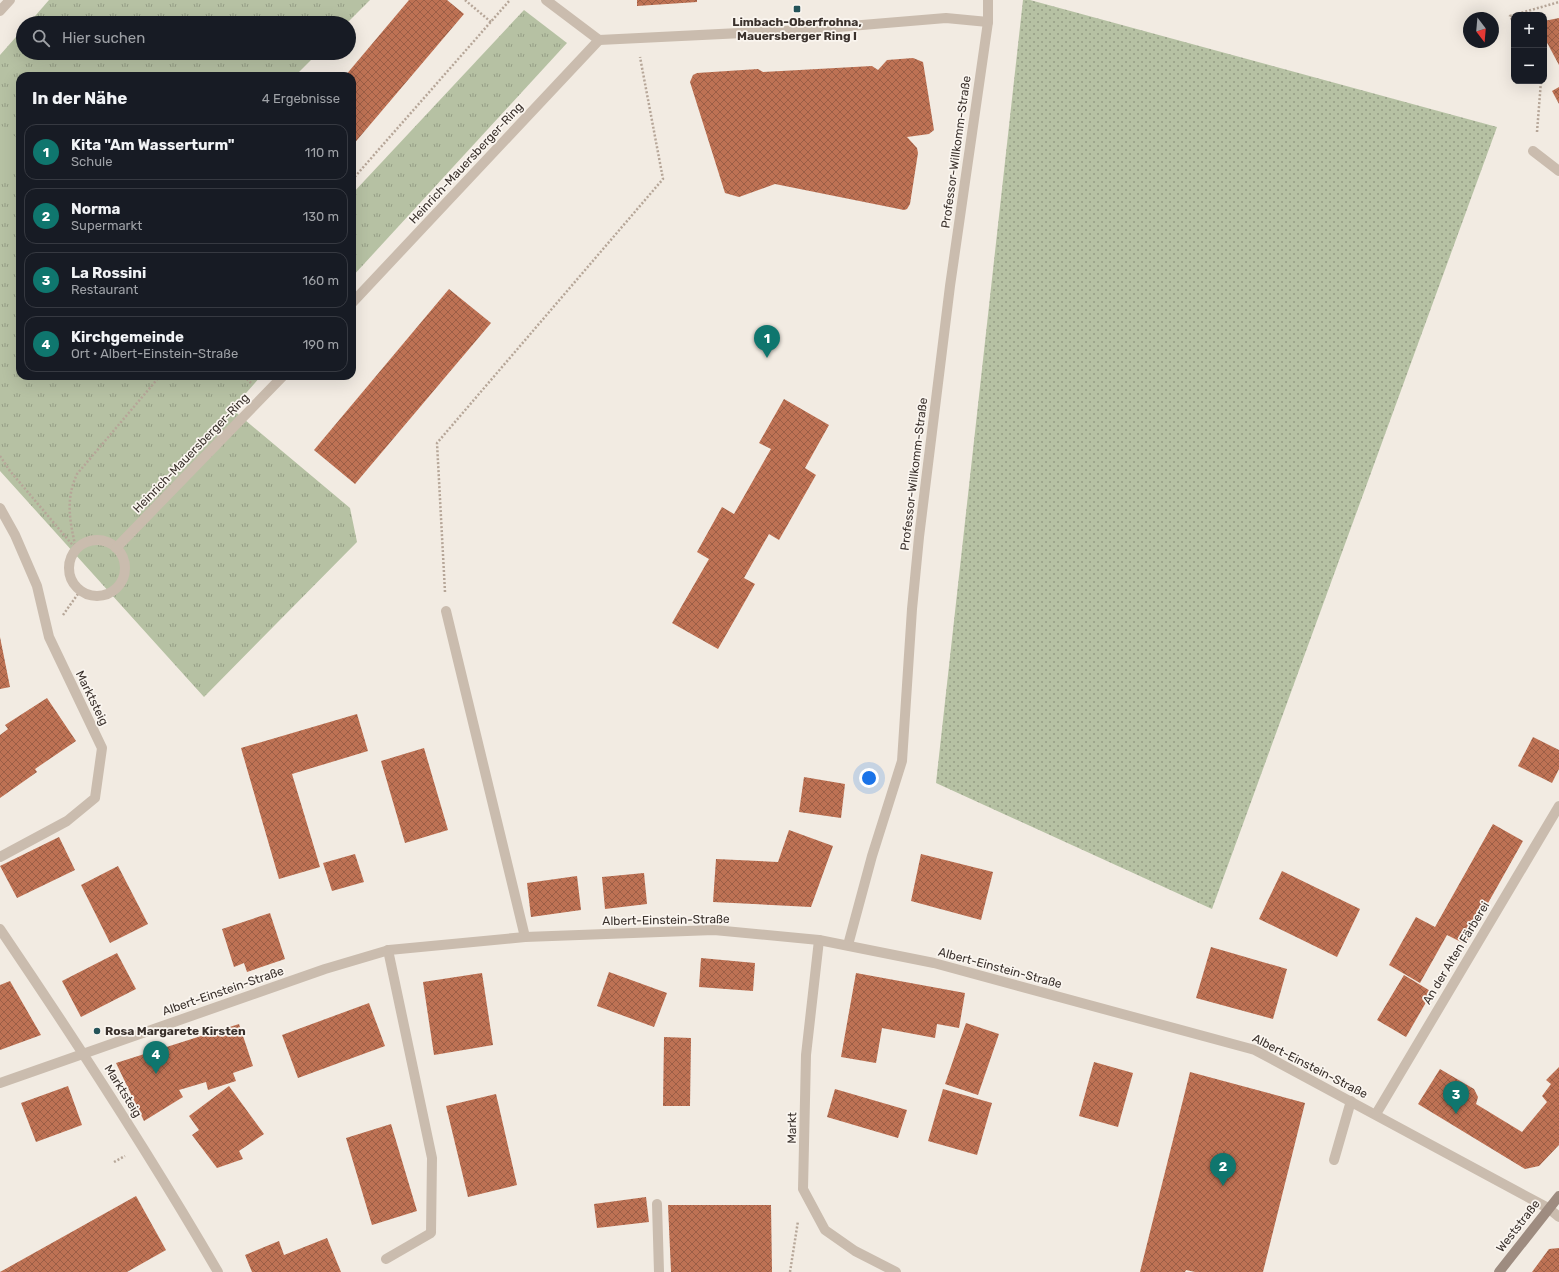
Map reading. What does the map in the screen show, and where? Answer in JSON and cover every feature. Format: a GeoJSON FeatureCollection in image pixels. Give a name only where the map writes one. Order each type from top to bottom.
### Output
{"type":"FeatureCollection","features":[{"type":"Feature","properties":{"kind":"main road","name":"Weststraße"},"geometry":{"type":"LineString","coordinates":[[1499,1272],[1559,1196]]}},
{"type":"Feature","properties":{"kind":"street"},"geometry":{"type":"LineString","coordinates":[[0,11],[10,0]]}},
{"type":"Feature","properties":{"kind":"street"},"geometry":{"type":"LineString","coordinates":[[546,0],[599,40],[802,30],[946,18],[988,22]]}},
{"type":"Feature","properties":{"kind":"street","name":"Professor-Willkomm-Straße"},"geometry":{"type":"LineString","coordinates":[[848,945],[872,856],[902,761],[912,609],[919,537],[951,278],[988,22],[988,0]]}},
{"type":"Feature","properties":{"kind":"street","name":"Heinrich-Mauersberger-Ring"},"geometry":{"type":"LineString","coordinates":[[356,299],[599,40]]}},
{"type":"Feature","properties":{"kind":"street"},"geometry":{"type":"LineString","coordinates":[[1533,151],[1559,171]]}},
{"type":"Feature","properties":{"kind":"street","name":"Heinrich-Mauersberger-Ring"},"geometry":{"type":"LineString","coordinates":[[116,548],[279,380]]}},
{"type":"Feature","properties":{"kind":"street","name":"Marktsteig"},"geometry":{"type":"LineString","coordinates":[[0,508],[16,535],[37,586],[48,637],[102,748],[95,798],[67,821],[0,857]]}},
{"type":"Feature","properties":{"kind":"street"},"geometry":{"type":"LineString","coordinates":[[95,540],[104,541],[116,548],[124,561],[125,571],[122,581],[116,589],[108,594],[98,596],[89,595],[80,591],[70,576],[69,567],[71,557],[76,549],[84,543],[95,540]]}},
{"type":"Feature","properties":{"kind":"street"},"geometry":{"type":"LineString","coordinates":[[446,611],[525,937]]}},
{"type":"Feature","properties":{"kind":"street","name":"An der Alten Färberei"},"geometry":{"type":"LineString","coordinates":[[1376,1114],[1559,806]]}},
{"type":"Feature","properties":{"kind":"street","name":"Marktsteig"},"geometry":{"type":"LineString","coordinates":[[0,929],[84,1053],[169,1188],[218,1272]]}},
{"type":"Feature","properties":{"kind":"street","name":"Albert-Einstein-Straße"},"geometry":{"type":"LineString","coordinates":[[0,1083],[325,968],[388,950],[525,937],[714,930],[819,940],[934,963],[1255,1050],[1548,1208],[1559,1217]]}},
{"type":"Feature","properties":{"kind":"street","name":"Markt"},"geometry":{"type":"LineString","coordinates":[[819,940],[806,1055],[803,1189],[825,1230],[855,1251],[896,1272]]}},
{"type":"Feature","properties":{"kind":"street"},"geometry":{"type":"LineString","coordinates":[[386,1259],[431,1233],[432,1158],[388,950]]}},
{"type":"Feature","properties":{"kind":"street"},"geometry":{"type":"LineString","coordinates":[[1334,1160],[1351,1101]]}},
{"type":"Feature","properties":{"kind":"street"},"geometry":{"type":"LineString","coordinates":[[657,1204],[659,1272]]}},
{"type":"Feature","properties":{"kind":"path"},"geometry":{"type":"LineString","coordinates":[[465,0],[491,22]]}},
{"type":"Feature","properties":{"kind":"path"},"geometry":{"type":"LineString","coordinates":[[356,175],[510,0]]}},
{"type":"Feature","properties":{"kind":"path"},"geometry":{"type":"LineString","coordinates":[[1524,12],[1559,2]]}},
{"type":"Feature","properties":{"kind":"path"},"geometry":{"type":"LineString","coordinates":[[446,611],[437,443],[663,179],[637,39]]}},
{"type":"Feature","properties":{"kind":"path"},"geometry":{"type":"LineString","coordinates":[[1533,151],[1539,122],[1541,84]]}},
{"type":"Feature","properties":{"kind":"path"},"geometry":{"type":"LineString","coordinates":[[76,549],[68,505],[73,483],[77,474],[157,380]]}},
{"type":"Feature","properties":{"kind":"path"},"geometry":{"type":"LineString","coordinates":[[0,456],[10,471],[76,549]]}},
{"type":"Feature","properties":{"kind":"path"},"geometry":{"type":"LineString","coordinates":[[790,1272],[803,1189]]}},
{"type":"Feature","properties":{"kind":"green space"},"geometry":{"type":"Polygon","coordinates":[[[49,0],[370,0],[354,16],[35,16],[49,0]]]}},
{"type":"Feature","properties":{"kind":"green space"},"geometry":{"type":"Polygon","coordinates":[[[1023,0],[1030,0],[1497,127],[1212,909],[936,783],[1023,0]]]}},
{"type":"Feature","properties":{"kind":"green space"},"geometry":{"type":"Polygon","coordinates":[[[524,10],[567,43],[356,273],[356,190],[524,10]]]}},
{"type":"Feature","properties":{"kind":"green space"},"geometry":{"type":"Polygon","coordinates":[[[16,37],[16,60],[311,60],[299,72],[16,72],[16,380],[257,380],[232,409],[350,508],[357,542],[204,697],[0,471],[0,55],[16,37]]]}},
{"type":"Feature","properties":{"kind":"green space"},"geometry":{"type":"Polygon","coordinates":[[[3,126],[16,137],[16,167],[0,185],[0,129],[3,126]]]}},
{"type":"Feature","properties":{"kind":"building"},"geometry":{"type":"Polygon","coordinates":[[[409,0],[447,0],[464,14],[356,141],[356,72],[348,72],[409,0]]]}},
{"type":"Feature","properties":{"kind":"building"},"geometry":{"type":"Polygon","coordinates":[[[637,0],[697,0],[697,2],[637,6],[637,0]]]}},
{"type":"Feature","properties":{"kind":"building"},"geometry":{"type":"Polygon","coordinates":[[[1559,18],[1559,65],[1547,43],[1547,20],[1559,18]]]}},
{"type":"Feature","properties":{"kind":"building"},"geometry":{"type":"Polygon","coordinates":[[[913,58],[923,62],[934,130],[929,134],[907,137],[917,148],[918,153],[910,204],[907,209],[904,210],[775,184],[739,197],[725,193],[690,82],[693,75],[697,73],[758,69],[763,72],[872,66],[878,70],[887,60],[913,58]]]}},
{"type":"Feature","properties":{"kind":"building"},"geometry":{"type":"Polygon","coordinates":[[[1559,87],[1559,104],[1552,91],[1559,87]]]}},
{"type":"Feature","properties":{"kind":"building"},"geometry":{"type":"Polygon","coordinates":[[[449,289],[491,323],[355,484],[314,450],[449,289]]]}},
{"type":"Feature","properties":{"kind":"building"},"geometry":{"type":"Polygon","coordinates":[[[784,399],[829,425],[805,468],[816,475],[779,540],[769,534],[744,578],[755,584],[718,649],[672,623],[709,559],[697,552],[722,507],[734,514],[771,449],[759,443],[784,399]]]}},
{"type":"Feature","properties":{"kind":"building"},"geometry":{"type":"Polygon","coordinates":[[[0,637],[10,687],[0,689],[0,637]]]}},
{"type":"Feature","properties":{"kind":"building"},"geometry":{"type":"Polygon","coordinates":[[[47,698],[76,741],[35,769],[37,772],[0,798],[0,735],[8,729],[5,725],[47,698]]]}},
{"type":"Feature","properties":{"kind":"building"},"geometry":{"type":"Polygon","coordinates":[[[357,714],[368,751],[292,774],[320,867],[279,879],[241,748],[357,714]]]}},
{"type":"Feature","properties":{"kind":"building"},"geometry":{"type":"Polygon","coordinates":[[[1533,737],[1559,750],[1559,769],[1552,783],[1518,766],[1533,737]]]}},
{"type":"Feature","properties":{"kind":"building"},"geometry":{"type":"Polygon","coordinates":[[[424,748],[448,830],[405,843],[381,761],[424,748]]]}},
{"type":"Feature","properties":{"kind":"building"},"geometry":{"type":"Polygon","coordinates":[[[804,777],[845,784],[841,818],[799,812],[804,777]]]}},
{"type":"Feature","properties":{"kind":"building"},"geometry":{"type":"Polygon","coordinates":[[[1493,824],[1523,841],[1465,944],[1447,935],[1420,983],[1389,965],[1416,917],[1435,927],[1493,824]]]}},
{"type":"Feature","properties":{"kind":"building"},"geometry":{"type":"Polygon","coordinates":[[[789,830],[833,846],[811,907],[713,902],[716,859],[778,862],[789,830]]]}},
{"type":"Feature","properties":{"kind":"building"},"geometry":{"type":"Polygon","coordinates":[[[59,837],[75,870],[17,898],[0,866],[59,837]]]}},
{"type":"Feature","properties":{"kind":"building"},"geometry":{"type":"Polygon","coordinates":[[[355,854],[364,882],[332,891],[323,863],[355,854]]]}},
{"type":"Feature","properties":{"kind":"building"},"geometry":{"type":"Polygon","coordinates":[[[921,854],[993,872],[981,920],[911,901],[921,854]]]}},
{"type":"Feature","properties":{"kind":"building"},"geometry":{"type":"Polygon","coordinates":[[[118,866],[148,924],[110,943],[81,885],[118,866]]]}},
{"type":"Feature","properties":{"kind":"building"},"geometry":{"type":"Polygon","coordinates":[[[1282,871],[1360,909],[1337,957],[1259,919],[1282,871]]]}},
{"type":"Feature","properties":{"kind":"building"},"geometry":{"type":"Polygon","coordinates":[[[644,873],[647,904],[605,909],[602,877],[644,873]]]}},
{"type":"Feature","properties":{"kind":"building"},"geometry":{"type":"Polygon","coordinates":[[[577,876],[581,910],[531,917],[527,883],[577,876]]]}},
{"type":"Feature","properties":{"kind":"building"},"geometry":{"type":"Polygon","coordinates":[[[270,913],[285,959],[247,972],[244,963],[234,967],[222,929],[270,913]]]}},
{"type":"Feature","properties":{"kind":"building"},"geometry":{"type":"Polygon","coordinates":[[[1211,947],[1287,969],[1273,1019],[1196,998],[1211,947]]]}},
{"type":"Feature","properties":{"kind":"building"},"geometry":{"type":"Polygon","coordinates":[[[117,953],[136,989],[81,1017],[62,981],[117,953]]]}},
{"type":"Feature","properties":{"kind":"building"},"geometry":{"type":"Polygon","coordinates":[[[701,958],[755,963],[753,991],[699,987],[701,958]]]}},
{"type":"Feature","properties":{"kind":"building"},"geometry":{"type":"Polygon","coordinates":[[[609,972],[667,993],[654,1027],[597,1006],[609,972]]]}},
{"type":"Feature","properties":{"kind":"building"},"geometry":{"type":"Polygon","coordinates":[[[482,973],[493,1045],[434,1055],[423,982],[482,973]]]}},
{"type":"Feature","properties":{"kind":"building"},"geometry":{"type":"Polygon","coordinates":[[[856,973],[965,993],[959,1028],[937,1024],[935,1038],[882,1028],[876,1063],[841,1057],[856,973]]]}},
{"type":"Feature","properties":{"kind":"building"},"geometry":{"type":"Polygon","coordinates":[[[1404,975],[1432,992],[1406,1037],[1377,1020],[1404,975]]]}},
{"type":"Feature","properties":{"kind":"building"},"geometry":{"type":"Polygon","coordinates":[[[10,981],[41,1035],[0,1050],[0,985],[10,981]]]}},
{"type":"Feature","properties":{"kind":"building"},"geometry":{"type":"Polygon","coordinates":[[[369,1003],[385,1046],[298,1078],[282,1035],[369,1003]]]}},
{"type":"Feature","properties":{"kind":"building"},"geometry":{"type":"Polygon","coordinates":[[[966,1023],[999,1034],[978,1095],[945,1084],[966,1023]]]}},
{"type":"Feature","properties":{"kind":"building"},"geometry":{"type":"Polygon","coordinates":[[[239,1024],[253,1066],[233,1073],[236,1081],[208,1090],[206,1082],[179,1090],[183,1097],[144,1121],[116,1063],[239,1024]]]}},
{"type":"Feature","properties":{"kind":"building"},"geometry":{"type":"Polygon","coordinates":[[[664,1037],[691,1038],[690,1106],[663,1106],[664,1037]]]}},
{"type":"Feature","properties":{"kind":"building"},"geometry":{"type":"Polygon","coordinates":[[[1094,1062],[1133,1073],[1118,1127],[1079,1116],[1094,1062]]]}},
{"type":"Feature","properties":{"kind":"building"},"geometry":{"type":"Polygon","coordinates":[[[1559,1067],[1559,1145],[1539,1166],[1525,1169],[1418,1104],[1440,1069],[1474,1089],[1478,1097],[1476,1104],[1522,1132],[1547,1102],[1542,1096],[1551,1084],[1546,1080],[1559,1067]]]}},
{"type":"Feature","properties":{"kind":"building"},"geometry":{"type":"Polygon","coordinates":[[[1190,1072],[1305,1103],[1263,1272],[1195,1272],[1186,1270],[1185,1272],[1140,1272],[1190,1072]]]}},
{"type":"Feature","properties":{"kind":"building"},"geometry":{"type":"Polygon","coordinates":[[[68,1086],[82,1125],[36,1142],[21,1103],[68,1086]]]}},
{"type":"Feature","properties":{"kind":"building"},"geometry":{"type":"Polygon","coordinates":[[[229,1086],[264,1134],[239,1151],[243,1159],[217,1168],[192,1135],[199,1130],[189,1116],[229,1086]]]}},
{"type":"Feature","properties":{"kind":"building"},"geometry":{"type":"Polygon","coordinates":[[[835,1089],[907,1110],[898,1138],[827,1117],[835,1089]]]}},
{"type":"Feature","properties":{"kind":"building"},"geometry":{"type":"Polygon","coordinates":[[[943,1089],[992,1103],[977,1155],[928,1141],[943,1089]]]}},
{"type":"Feature","properties":{"kind":"building"},"geometry":{"type":"Polygon","coordinates":[[[496,1094],[517,1185],[468,1197],[446,1106],[496,1094]]]}},
{"type":"Feature","properties":{"kind":"building"},"geometry":{"type":"Polygon","coordinates":[[[391,1124],[417,1211],[372,1225],[346,1138],[391,1124]]]}},
{"type":"Feature","properties":{"kind":"building"},"geometry":{"type":"Polygon","coordinates":[[[136,1196],[166,1250],[127,1272],[0,1272],[136,1196]]]}},
{"type":"Feature","properties":{"kind":"building"},"geometry":{"type":"Polygon","coordinates":[[[646,1197],[649,1222],[597,1228],[594,1204],[646,1197]]]}},
{"type":"Feature","properties":{"kind":"building"},"geometry":{"type":"Polygon","coordinates":[[[668,1205],[771,1205],[772,1272],[671,1272],[668,1205]]]}},
{"type":"Feature","properties":{"kind":"building"},"geometry":{"type":"Polygon","coordinates":[[[327,1238],[341,1272],[252,1272],[245,1255],[279,1241],[284,1255],[327,1238]]]}},
{"type":"Feature","properties":{"kind":"building"},"geometry":{"type":"Polygon","coordinates":[[[1559,1248],[1559,1272],[1532,1272],[1549,1249],[1559,1248]]]}},
{"type":"Feature","properties":{"kind":"place","name":"Limbach-Oberfrohna, Mauersberger Ring I"},"geometry":{"type":"Point","coordinates":[797,9]}},
{"type":"Feature","properties":{"kind":"place","name":"Kita \"Am Wasserturm\""},"geometry":{"type":"Point","coordinates":[767,358]}},
{"type":"Feature","properties":{"kind":"place","name":"Rosa Margarete Kirsten"},"geometry":{"type":"Point","coordinates":[97,1031]}},
{"type":"Feature","properties":{"kind":"place","name":"Kirchgemeinde"},"geometry":{"type":"Point","coordinates":[156,1074]}},
{"type":"Feature","properties":{"kind":"place","name":"La Rossini"},"geometry":{"type":"Point","coordinates":[1456,1114]}},
{"type":"Feature","properties":{"kind":"place","name":"Norma"},"geometry":{"type":"Point","coordinates":[1223,1186]}}]}
